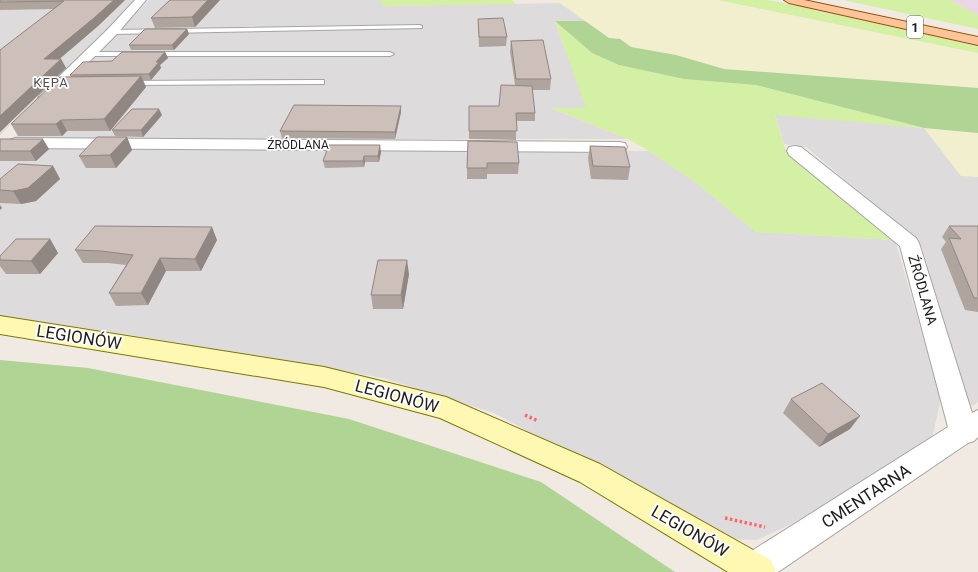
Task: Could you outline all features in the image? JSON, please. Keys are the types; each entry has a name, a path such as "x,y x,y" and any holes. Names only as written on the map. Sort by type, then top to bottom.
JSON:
{"main road":[{"name":"1","path":"789,0 978,41"},
{"name":"1","path":"823,0 978,33"}],"street":[{"path":"38,105 112,32 141,0"},
{"name":"ŹRÓDLANA","path":"5,137 620,147"},
{"name":"ŹRÓDLANA","path":"795,151 909,243 971,428"},
{"name":"LEGIONÓW","path":"0,324 324,376 446,408 590,473 756,570"},
{"name":"CMENTARNA","path":"756,570 971,428"}],"lane":[{"path":"112,32 420,26"},
{"path":"89,54 390,54"},
{"path":"123,83 321,82"},
{"path":"59,84 75,84"}],"shaded area":[{"path":"0,0 137,0 0,135"},
{"path":"149,0 381,0 383,6 560,3 585,21 555,22 587,108 553,109 628,139 13,139"},
{"path":"550,0 717,0 978,53 978,88 724,69 676,55 631,47 620,39 609,38 560,3"},
{"path":"950,0 978,0 978,15"},
{"path":"775,114 924,128 961,175 978,177 978,402 972,406 964,397 922,247 914,238 806,147 784,144"},
{"path":"924,128 978,133 978,177 961,176"},
{"path":"4,147 649,151 698,184 756,232 895,240 941,399 931,442 789,525 757,540 727,539 494,413 383,378 138,336 0,316 0,150"}],"green space":[{"path":"381,0 512,0 516,4 383,6"},
{"path":"718,0 766,0 779,2 978,46 978,53"},
{"path":"843,0 950,0 978,15 978,29"},
{"path":"555,21 592,53 619,65 684,79 756,85 924,128 775,115 785,149 895,240 756,232 698,184 649,151 628,139 551,108 586,108"},
{"path":"555,21 585,21 609,38 620,39 631,47 676,55 724,69 978,88 978,133 924,128 756,85 684,79 619,65 592,53"},
{"path":"0,360 88,368 349,419 541,482 675,572 0,572"}],"building":[{"path":"0,0 114,0 44,59 61,59 0,116 0,50 64,1 0,2"},
{"path":"170,0 208,0 192,17 151,18"},
{"path":"503,18 507,37 479,37 478,19"},
{"path":"145,29 187,29 172,45 129,45"},
{"path":"543,40 551,79 516,79 511,41"},
{"path":"122,52 165,52 156,62 159,62 149,74 70,75 83,62 112,61"},
{"path":"141,76 104,119 61,120 56,124 11,124 60,77"},
{"path":"501,85 532,86 535,113 516,113 517,131 469,131 469,106 499,106"},
{"path":"294,105 401,106 395,132 280,131"},
{"path":"132,109 159,109 141,130 112,130"},
{"path":"97,137 127,137 110,155 79,156"},
{"path":"0,139 43,139 30,151 0,151"},
{"path":"468,141 517,142 519,163 487,163 487,168 467,168"},
{"path":"329,145 380,145 378,156 364,156 363,161 323,161"},
{"path":"590,146 625,147 630,167 593,166"},
{"path":"18,164 53,166 28,188 13,191 0,190 0,179"},
{"path":"95,226 212,227 195,259 160,258 141,293 109,293 133,255 101,251 75,250"},
{"path":"949,226 978,226 978,298 974,298 949,238 961,239"},
{"path":"16,239 50,239 31,261 0,260 0,256"},
{"path":"378,260 407,260 401,295 371,295"},
{"path":"822,383 860,416 828,434 791,399"}],"district":[{"name":"KĘPA","path":"51,82"}]}
